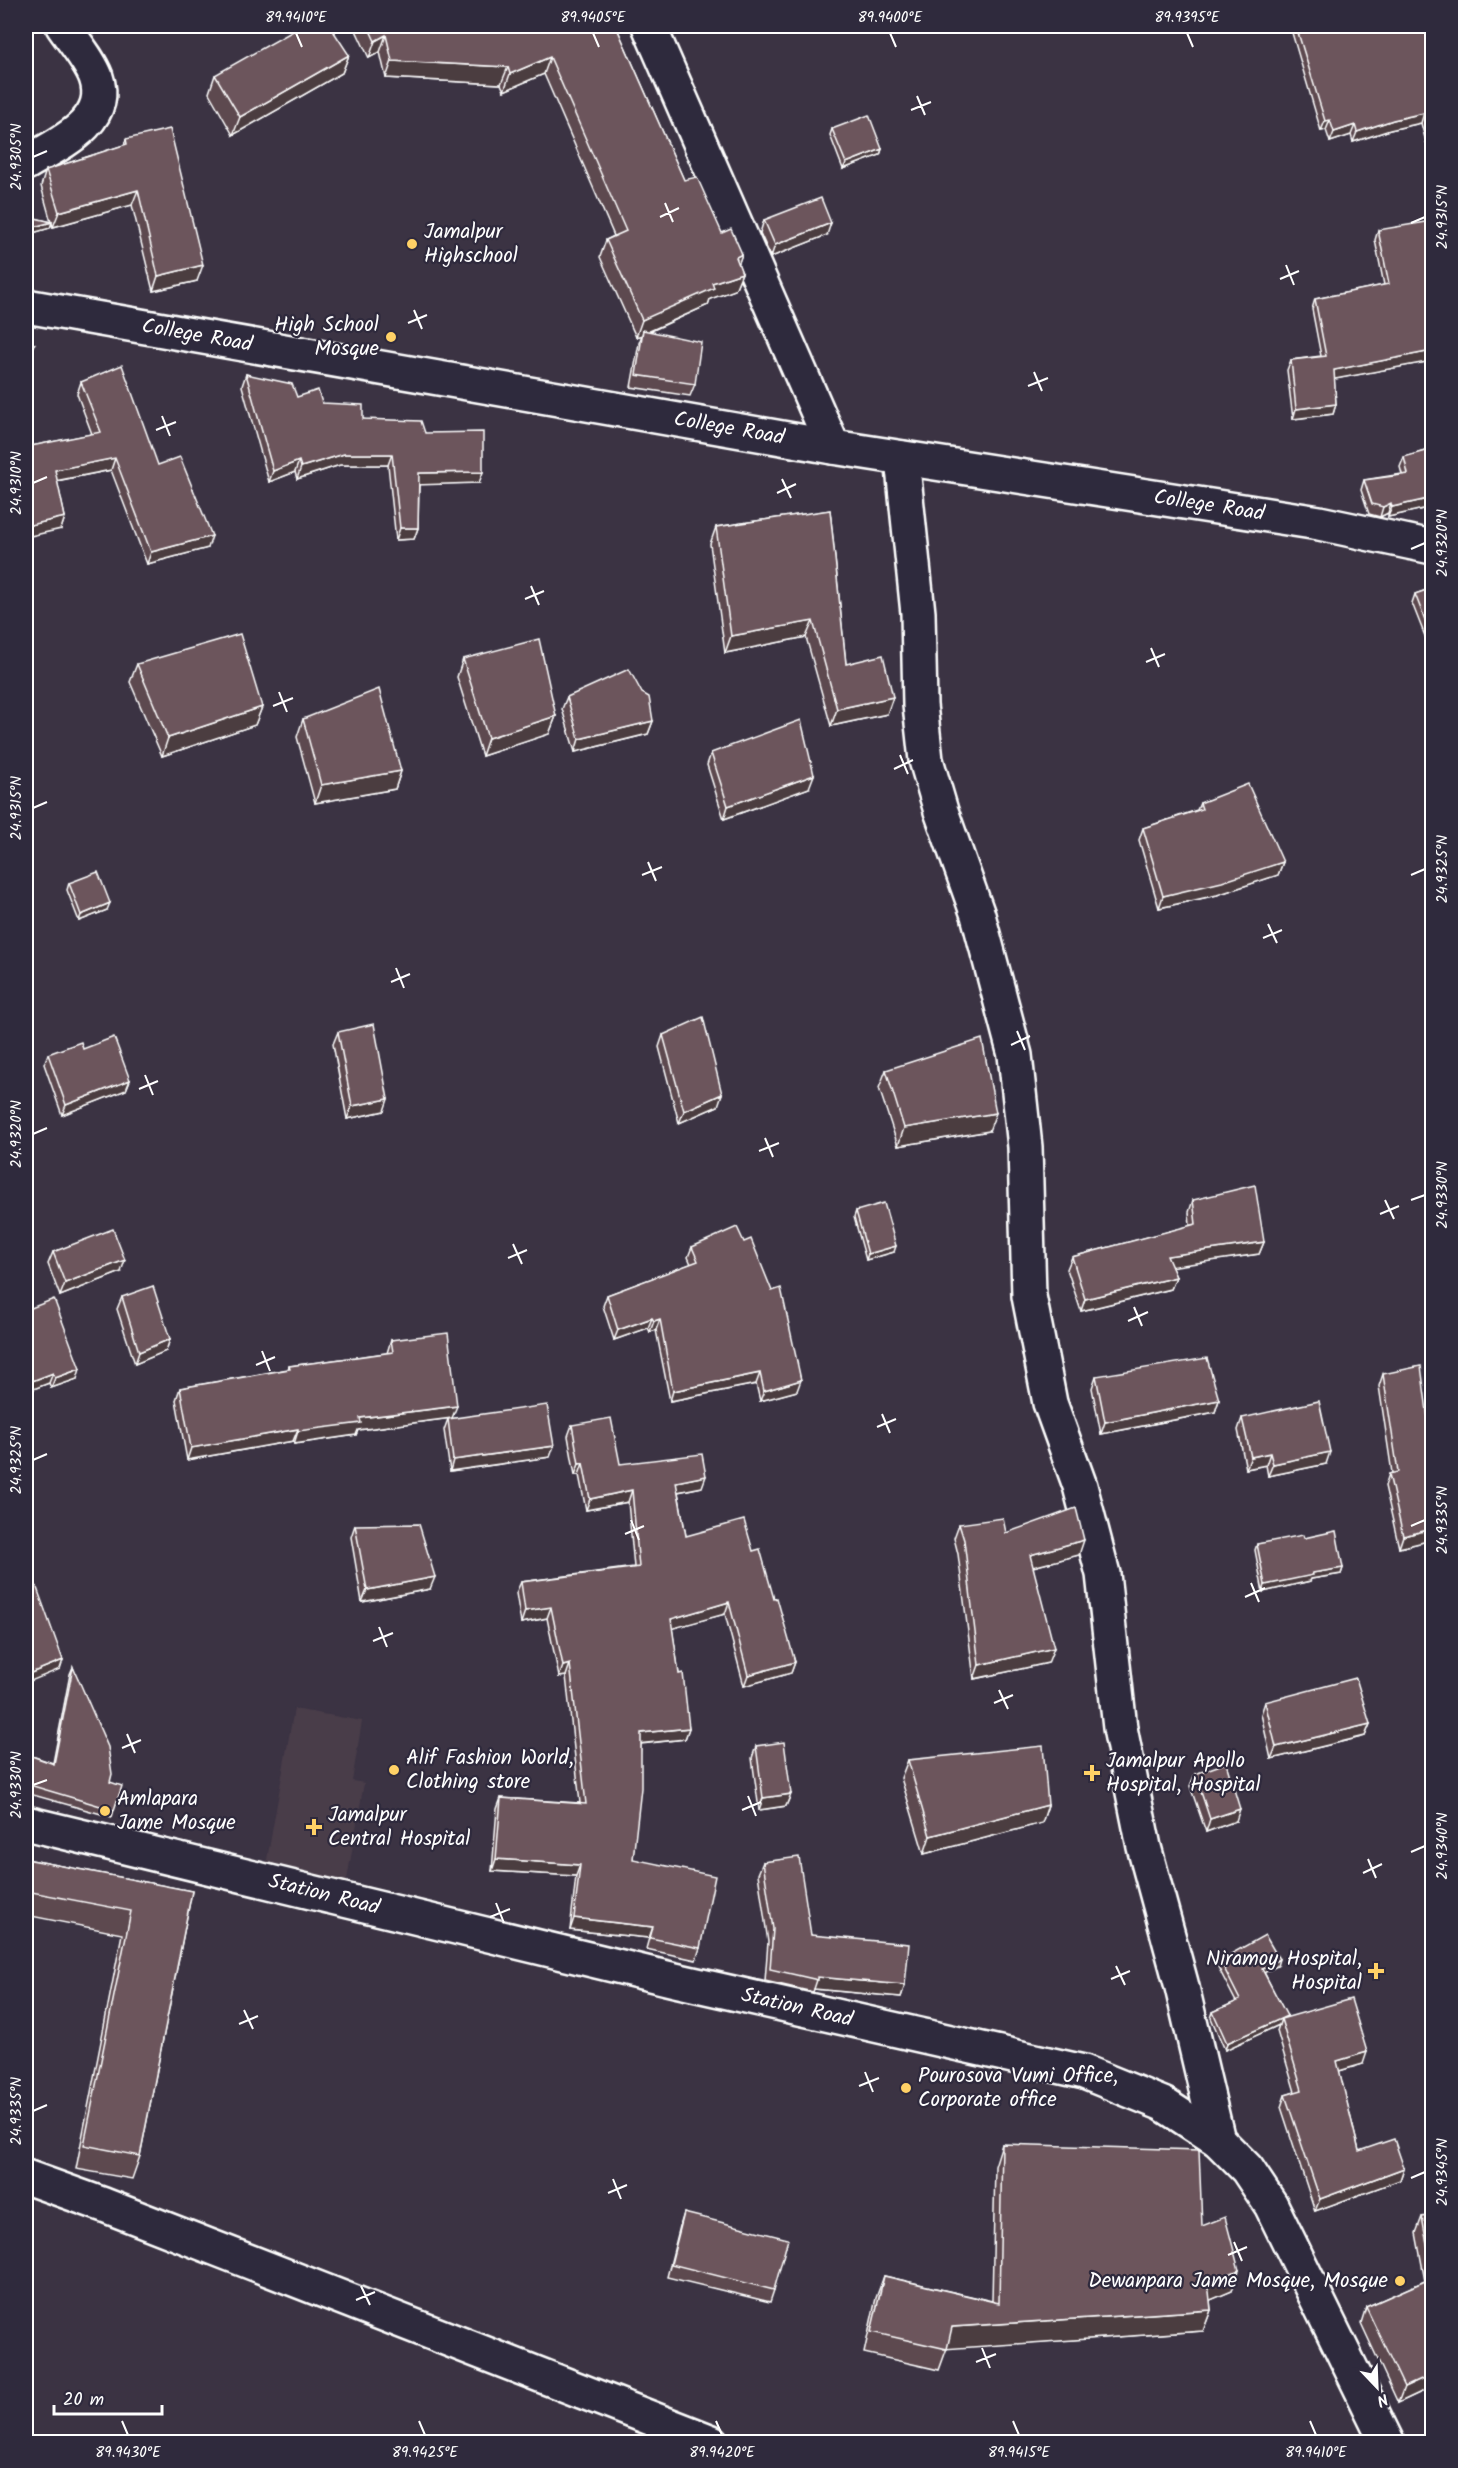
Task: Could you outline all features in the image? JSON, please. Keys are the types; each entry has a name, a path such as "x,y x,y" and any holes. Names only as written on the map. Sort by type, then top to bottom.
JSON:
{"street":[{"path":"26,163 77,132 90,120 99,100 96,78 63,26"},
{"path":"649,26 833,447"},
{"name":"College Road","path":"26,306 833,447 1319,523 1432,547"},
{"path":"902,458 918,613 920,705 926,760 978,915 1015,1055 1025,1147 1029,1296 1047,1393 1080,1486 1103,1574 1120,1728 1142,1836 1181,1983 1218,2140"},
{"name":"Station Road","path":"26,1822 675,1980 1084,2072 1163,2104 1218,2140 1247,2169 1271,2205 1387,2442"},
{"path":"26,2177 126,2213 712,2442"}],"shaded area":[{"name":"Jamalpur Central Hospital","path":"294,1709 362,1721 352,1781 364,1783 346,1885 265,1871"}],"building":[{"path":"302,26 330,26 349,55 240,117 215,75"},
{"path":"368,26 616,26 684,180 697,177 722,233 731,229 742,254 736,257 742,273 712,283 714,288 642,320 606,240 626,231 550,57 510,74 508,67 392,61 386,35 375,41"},
{"path":"1296,26 1432,26 1432,132 1430,132 1424,113 1357,132 1355,125 1334,132 1330,120 1325,121"},
{"path":"26,57 31,67 26,70"},
{"path":"869,115 882,149 846,163 832,129"},
{"path":"170,129 203,265 158,276 138,190 59,212 46,170 127,144 126,139"},
{"path":"821,198 831,223 775,245 764,220"},
{"path":"26,216 52,222 26,229"},
{"path":"1432,221 1432,351 1334,370 1336,404 1296,409 1291,360 1326,356 1315,299 1389,284 1378,230"},
{"path":"643,330 701,342 695,384 636,375"},
{"path":"122,365 158,465 180,457 212,536 151,552 115,458 55,470 65,517 26,526 26,447 101,432 81,382"},
{"path":"246,374 292,384 297,397 318,390 322,403 363,405 363,419 421,421 425,433 483,432 483,472 419,473 418,528 400,528 392,454 344,454 301,467 299,461 273,471"},
{"path":"1432,449 1432,498 1392,507 1391,503 1383,507 1372,504 1364,480 1408,474 1404,457"},
{"path":"830,510 846,664 883,655 893,697 837,709 813,621 731,636 716,527"},
{"path":"1432,588 1432,638 1415,594"},
{"path":"240,634 262,707 168,738 137,664"},
{"path":"539,639 556,716 488,738 463,659"},
{"path":"629,669 642,693 649,697 653,721 579,739 567,697"},
{"path":"379,689 401,771 321,785 303,719"},
{"path":"801,720 814,775 728,806 711,753"},
{"path":"1248,784 1283,862 1222,882 1163,896 1143,828 1202,809 1200,803"},
{"path":"98,872 110,903 81,915 69,883"},
{"path":"703,1017 722,1094 684,1111 663,1035"},
{"path":"374,1024 388,1099 352,1106 338,1032"},
{"path":"114,1037 130,1080 66,1105 48,1054 81,1042 83,1049"},
{"path":"982,1039 996,1113 904,1128 886,1070"},
{"path":"1255,1185 1264,1242 1167,1256 1176,1277 1085,1299 1072,1257 1196,1224 1193,1200"},
{"path":"884,1203 896,1246 868,1254 856,1211"},
{"path":"737,1227 744,1242 751,1239 772,1291 781,1288 801,1380 764,1391 760,1373 673,1391 660,1319 654,1321 652,1318 618,1330 607,1295 698,1261 692,1247"},
{"path":"113,1229 125,1260 65,1283 53,1252"},
{"path":"153,1286 170,1339 139,1352 122,1297"},
{"path":"54,1299 80,1369 55,1378 53,1373 27,1383 26,1310"},
{"path":"448,1333 457,1406 360,1418 361,1423 298,1431 298,1429 191,1448 180,1388 290,1369 289,1366 393,1352 391,1340"},
{"path":"1207,1358 1219,1400 1105,1422 1096,1376"},
{"path":"1421,1366 1432,1449 1432,1529 1403,1536 1389,1474 1398,1472 1383,1374"},
{"path":"1319,1401 1330,1452 1273,1464 1270,1453 1251,1457 1242,1418"},
{"path":"547,1405 554,1446 453,1460 448,1419"},
{"path":"611,1418 620,1464 702,1454 706,1476 676,1482 686,1536 744,1520 753,1551 760,1549 795,1662 748,1675 729,1602 671,1619 679,1674 683,1673 689,1728 641,1733 641,1788 633,1859 715,1876 700,1948 650,1938 653,1927 574,1918 580,1865 496,1859 501,1798 586,1804 570,1664 563,1666 551,1607 525,1611 521,1582 639,1567 632,1490 590,1499 583,1463 579,1464 572,1425"},
{"path":"1076,1508 1084,1540 1030,1555 1054,1648 979,1665 964,1540 959,1524 1003,1518 1006,1533"},
{"path":"419,1524 435,1577 367,1590 355,1525"},
{"path":"1336,1531 1343,1568 1265,1585 1257,1544"},
{"path":"26,1562 63,1660 26,1675"},
{"path":"73,1667 108,1747 112,1774 110,1782 122,1786 114,1810 26,1784 26,1754 54,1764"},
{"path":"1356,1678 1370,1724 1276,1747 1265,1702"},
{"path":"784,1742 791,1794 763,1798 756,1746"},
{"path":"1043,1746 1048,1805 930,1836 908,1760"},
{"path":"1226,1763 1240,1809 1210,1819 1195,1774"},
{"path":"799,1857 811,1935 909,1944 905,1985 818,1977 818,1980 770,1969 773,1929 763,1862"},
{"path":"26,1859 192,1891 140,2156 84,2145 131,1911 26,1891"},
{"path":"1265,1935 1279,1959 1262,1969 1287,2016 1227,2043 1213,2012 1240,2000 1220,1960"},
{"path":"1351,1999 1367,2052 1337,2061 1359,2151 1394,2139 1404,2168 1320,2199 1285,2095 1302,2090 1281,2019"},
{"path":"1002,2144 1199,2150 1202,2226 1225,2217 1239,2270 1208,2282 1211,2310 952,2327 947,2349 871,2332 884,2276 999,2303"},
{"path":"684,2213 788,2239 774,2290 671,2264"},
{"path":"1432,2215 1432,2272 1422,2217"},
{"path":"1432,2278 1432,2374 1404,2387 1366,2307"}],"place":[{"name":"Jamalpur Highschool","path":"412,244"},
{"name":"High School Mosque","path":"391,337"},
{"name":"Alif Fashion World, Clothing store","path":"394,1770"},
{"name":"Jamalpur Apollo Hospital, Hospital","path":"1092,1773"},
{"name":"Amlapara Jame Mosque","path":"105,1811"},
{"name":"Jamalpur Central Hospital","path":"314,1827"},
{"name":"Niramoy Hospital, Hospital","path":"1376,1971"},
{"name":"Pourosova Vumi Office, Corporate office","path":"906,2088"},
{"name":"Dewanpara Jame Mosque, Mosque","path":"1400,2281"}]}
